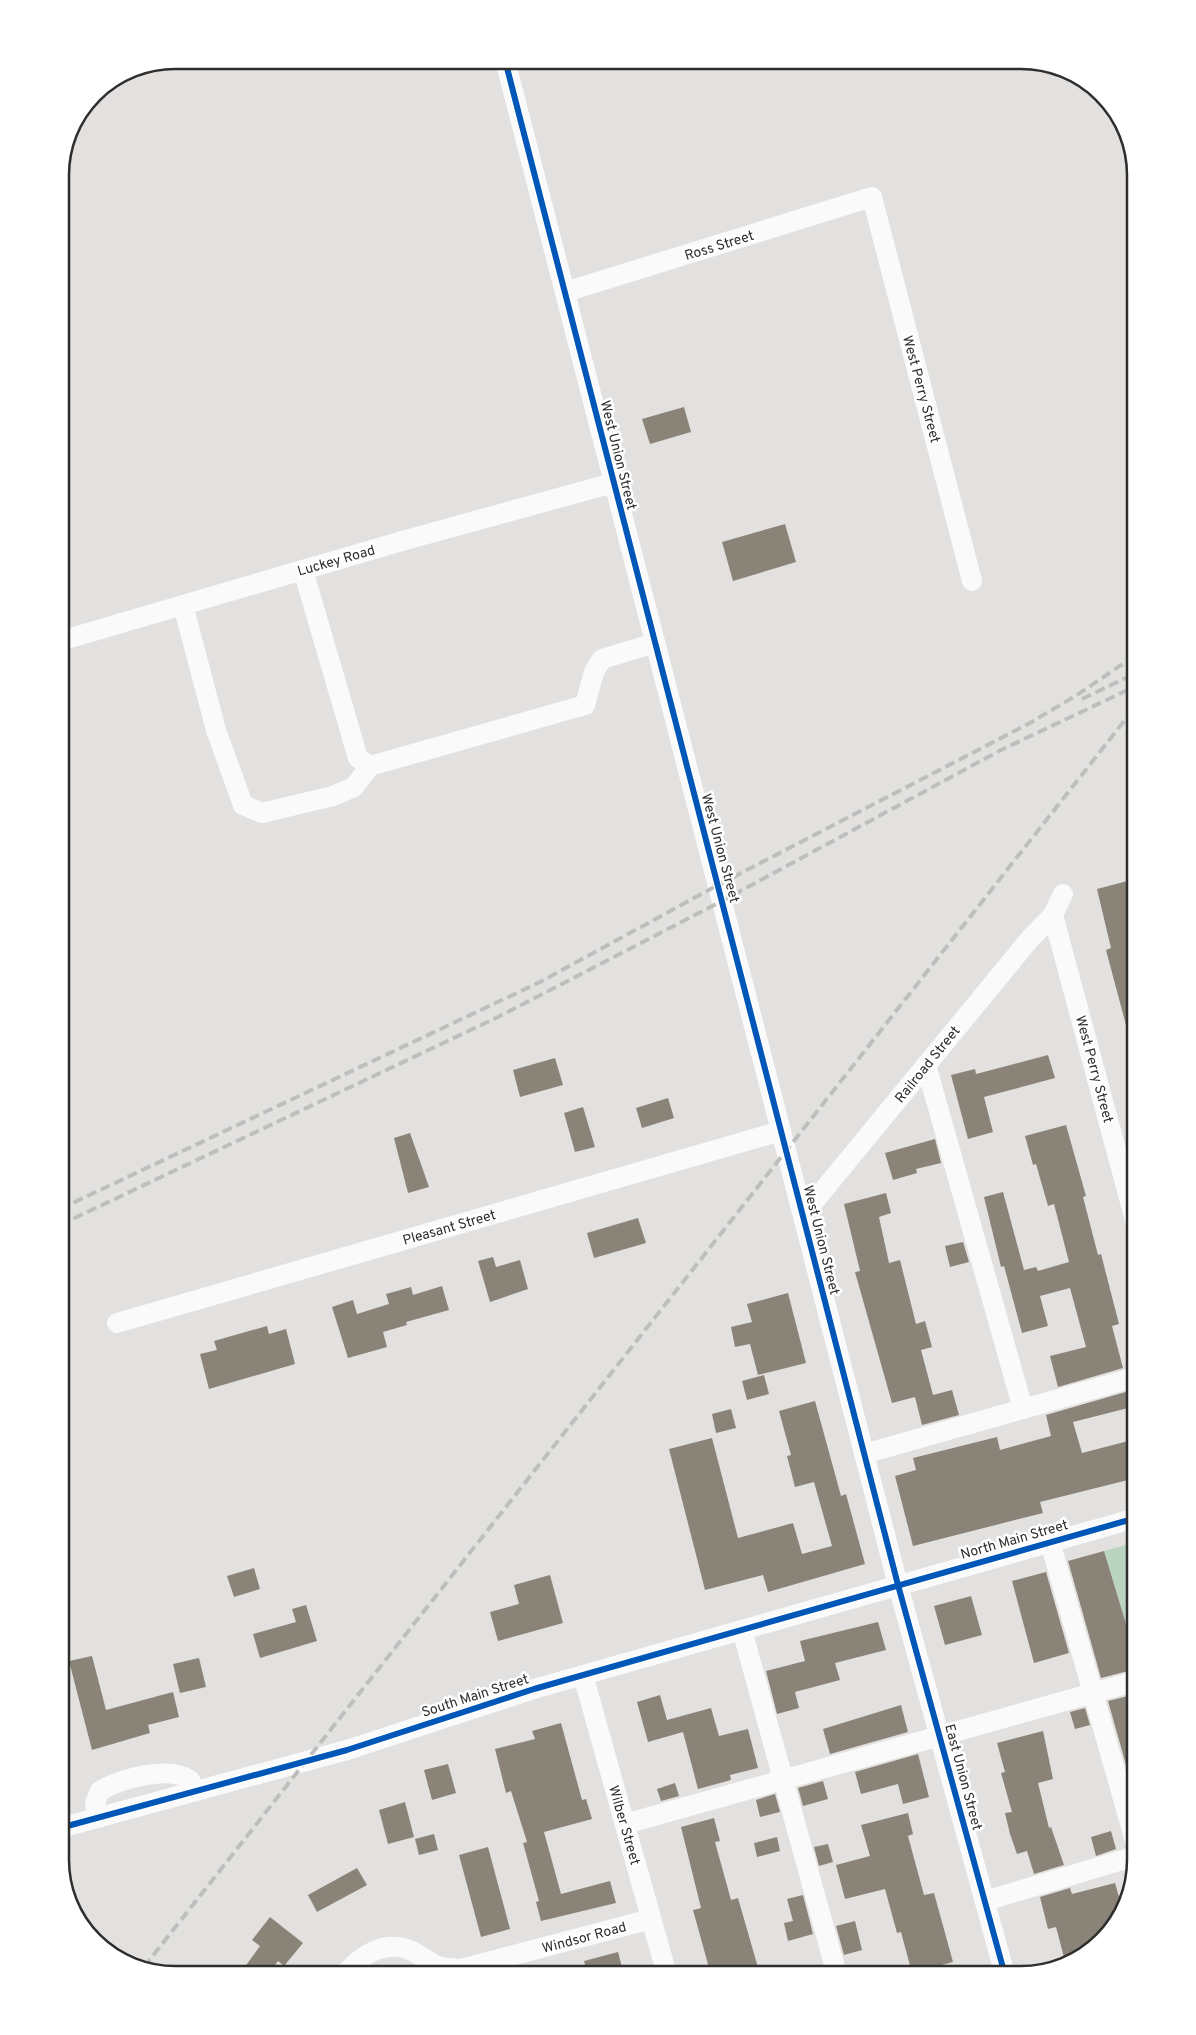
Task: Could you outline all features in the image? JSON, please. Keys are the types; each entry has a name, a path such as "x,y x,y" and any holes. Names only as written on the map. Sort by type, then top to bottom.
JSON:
{"street":[{"name":"West Union Street","path":"507,69 898,1585"},
{"name":"Ross Street","path":"565,292 872,197"},
{"name":"West Perry Street","path":"872,197 972,581"},
{"name":"Luckey Road","path":"69,638 303,570 614,483"},
{"path":"303,570 358,758 370,766"},
{"path":"183,605 216,730 243,805 262,813 333,796 354,787 370,766 584,705 594,672 602,659 655,643"},
{"name":"Railroad Street","path":"803,1215 1028,940 1053,914 1063,894"},
{"name":"West Perry Street","path":"1053,914 1127,1190"},
{"path":"926,1065 1023,1409"},
{"name":"Pleasant Street","path":"117,1323 781,1131"},
{"path":"864,1454 1127,1380"},
{"name":"North Main Street","path":"898,1585 1127,1521"},
{"path":"1050,1542 1127,1812"},
{"name":"South Main Street","path":"69,1826 347,1750 583,1675 898,1585"},
{"name":"East Union Street","path":"898,1585 941,1736 1003,1966"},
{"path":"742,1630 835,1966"},
{"name":"Wilber Street","path":"583,1675 664,1966"},
{"path":"625,1824 1127,1684"},
{"path":"98,1818 95,1803 100,1791 126,1780 177,1774 190,1780 194,1792"},
{"path":"985,1901 1127,1859"},
{"name":"Windsor Road","path":"472,1966 651,1919"},
{"name":"Windsor Road","path":"353,1966 365,1954 382,1948 398,1947 429,1966"}],"green space":[{"path":"1127,1545 1127,1628 1104,1551"}],"building":[{"path":"684,407 691,432 650,444 642,419"},
{"path":"785,524 796,562 733,581 722,542"},
{"path":"1127,881 1127,1029 1106,950 1111,948 1097,889"},
{"path":"1048,1055 1055,1078 984,1097 993,1132 968,1139 951,1075 975,1069 976,1074"},
{"path":"555,1058 563,1085 520,1097 513,1070"},
{"path":"668,1098 674,1118 642,1128 636,1108"},
{"path":"583,1107 595,1147 575,1152 564,1113"},
{"path":"1066,1125 1086,1196 1083,1197 1098,1255 1101,1254 1119,1324 1112,1326 1123,1368 1058,1387 1050,1356 1086,1347 1070,1288 1040,1296 1048,1326 1022,1333 1004,1266 1001,1267 984,1197 1003,1192 1024,1270 1036,1267 1038,1271 1069,1262 1054,1204 1048,1206 1036,1164 1033,1165 1025,1136"},
{"path":"410,1133 429,1187 408,1193 394,1138"},
{"path":"935,1139 941,1163 916,1169 917,1173 893,1180 885,1153"},
{"path":"886,1193 891,1213 879,1217 889,1263 900,1260 916,1324 925,1321 932,1347 921,1350 933,1395 952,1390 959,1415 922,1425 915,1397 892,1403 855,1272 860,1271 844,1204"},
{"path":"638,1218 646,1243 594,1258 587,1233"},
{"path":"963,1242 969,1262 950,1267 945,1246"},
{"path":"493,1257 496,1267 520,1260 528,1289 490,1302 478,1261"},
{"path":"442,1286 449,1310 406,1322 407,1325 383,1332 387,1347 348,1358 332,1307 353,1300 357,1314 389,1304 386,1294 411,1287 413,1295"},
{"path":"788,1293 806,1363 758,1375 750,1344 735,1347 731,1327 752,1322 747,1304"},
{"path":"267,1326 269,1334 286,1329 295,1364 209,1389 200,1354 217,1350 214,1341"},
{"path":"764,1375 769,1394 747,1400 742,1381"},
{"path":"1127,1392 1127,1408 1073,1422 1082,1453 1127,1441 1127,1480 1040,1502 1043,1513 913,1546 895,1476 916,1470 913,1458 997,1437 1000,1450 1051,1436 1046,1415"},
{"path":"815,1401 841,1496 846,1494 865,1564 768,1592 763,1575 705,1590 669,1449 712,1438 738,1538 793,1523 802,1554 832,1546 814,1482 795,1487 787,1456 791,1455 779,1411"},
{"path":"731,1409 736,1428 716,1433 712,1414"},
{"path":"1104,1551 1127,1627 1127,1671 1101,1678 1068,1561"},
{"path":"254,1568 260,1589 234,1597 227,1576"},
{"path":"1046,1572 1069,1653 1034,1663 1012,1581"},
{"path":"550,1575 563,1623 498,1641 490,1612 519,1604 514,1585"},
{"path":"971,1596 982,1635 945,1645 934,1606"},
{"path":"306,1605 317,1641 260,1658 253,1634 296,1622 292,1609"},
{"path":"878,1622 886,1650 835,1663 840,1680 795,1692 799,1708 777,1714 766,1671 805,1661 800,1641"},
{"path":"92,1656 106,1710 173,1692 179,1717 148,1725 150,1733 92,1750 69,1661"},
{"path":"199,1658 206,1687 180,1693 173,1664"},
{"path":"660,1695 667,1720 711,1708 719,1736 748,1729 758,1768 730,1775 731,1780 698,1789 683,1732 648,1742 637,1702"},
{"path":"1127,1696 1127,1768 1108,1701"},
{"path":"901,1705 908,1732 830,1754 823,1729"},
{"path":"1085,1708 1090,1725 1075,1729 1070,1712"},
{"path":"561,1723 582,1800 586,1799 592,1819 544,1832 561,1894 610,1881 616,1903 541,1921 536,1902 539,1901 523,1843 527,1842 511,1791 506,1793 495,1749 535,1739 532,1731"},
{"path":"1043,1731 1053,1779 1038,1783 1049,1828 1051,1827 1064,1865 1034,1874 1027,1851 1017,1854 1010,1834 1005,1813 1012,1812 1001,1773 1005,1772 997,1743"},
{"path":"918,1754 929,1797 903,1804 898,1784 861,1794 855,1772"},
{"path":"448,1764 456,1793 432,1800 424,1770"},
{"path":"823,1781 828,1799 803,1806 798,1788"},
{"path":"675,1783 679,1796 661,1801 657,1789"},
{"path":"775,1794 780,1812 760,1817 756,1800"},
{"path":"405,1802 414,1837 388,1844 379,1810"},
{"path":"908,1813 913,1834 908,1836 924,1895 934,1893 953,1962 938,1966 910,1966 901,1932 897,1933 885,1889 845,1899 836,1865 870,1856 861,1825"},
{"path":"714,1818 720,1841 715,1842 731,1900 738,1898 758,1966 709,1966 693,1910 701,1908 681,1827"},
{"path":"1111,1831 1116,1849 1096,1856 1091,1837"},
{"path":"434,1834 438,1850 419,1855 415,1839"},
{"path":"777,1837 780,1851 757,1857 754,1843"},
{"path":"828,1844 833,1862 819,1866 814,1847"},
{"path":"488,1847 510,1929 481,1937 459,1855"},
{"path":"357,1868 367,1885 317,1912 308,1895"},
{"path":"1115,1883 1120,1899 1101,1930 1091,1940 1064,1957 1056,1927 1048,1929 1040,1897 1070,1888 1072,1894"},
{"path":"803,1895 813,1934 788,1941 784,1923 793,1921 787,1899"},
{"path":"270,1917 303,1943 284,1966 278,1961 274,1966 246,1966 260,1946 252,1940"},
{"path":"855,1921 862,1950 844,1955 836,1926"},
{"path":"618,1952 622,1966 585,1966 584,1961"}],"railway":[{"path":"69,1205 540,982 718,885 1028,724 1077,695 1127,661"},
{"path":"1082,699 1127,677"},
{"path":"69,1221 498,1017 722,901 1001,750 1127,690"},
{"path":"148,1963 1127,717"}],"cycle path":[{"path":"507,69 898,1585 1003,1966"},
{"path":"69,1826 347,1750 534,1689 1127,1521"}]}
